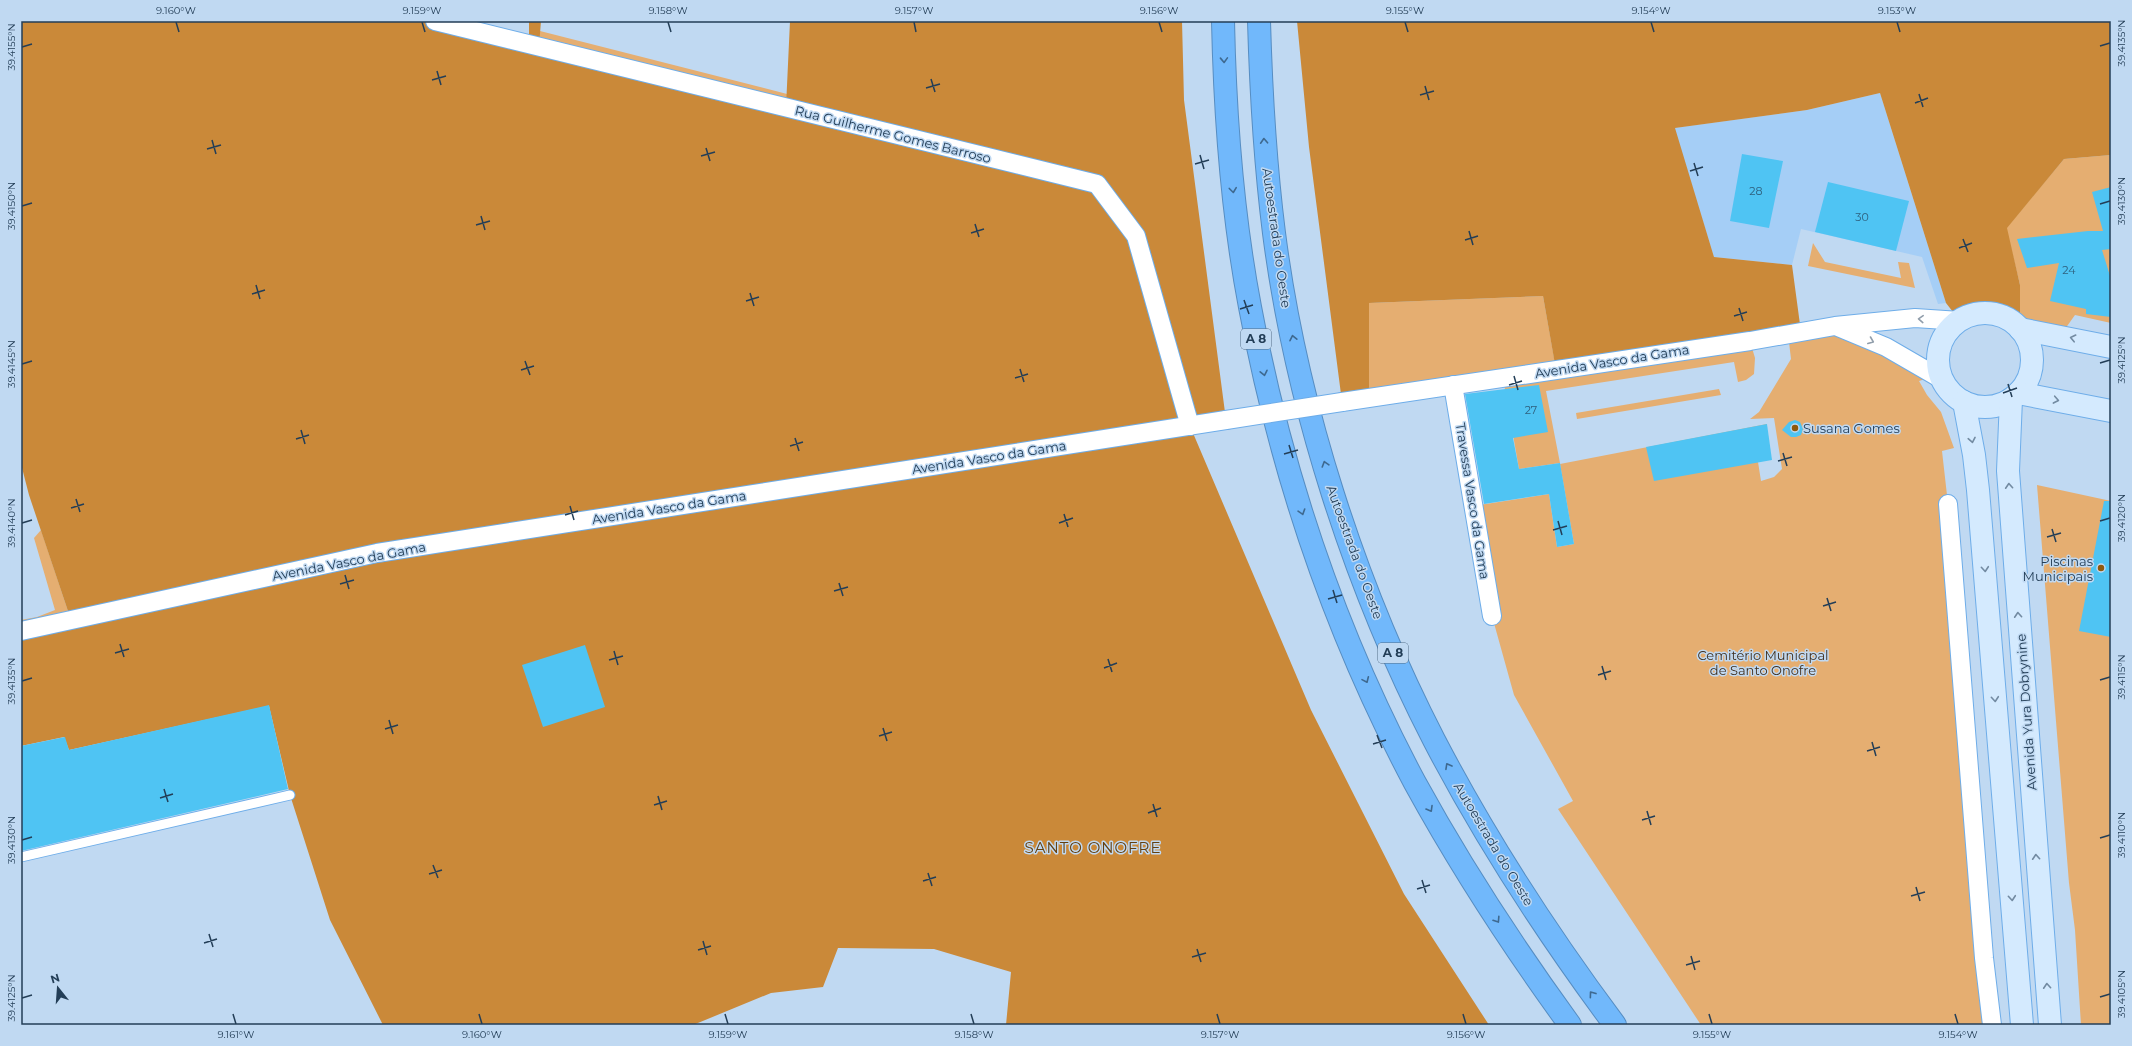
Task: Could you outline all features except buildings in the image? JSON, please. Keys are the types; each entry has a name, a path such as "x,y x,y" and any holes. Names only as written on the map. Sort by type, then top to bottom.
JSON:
{"highway":[{"name":"A 8","path":"1222,21 1229,152 1249,305 1279,435 1321,570 1350,644 1380,712 1415,782 1498,922 1570,1025"},
{"name":"Autoestrada do Oeste","path":"1259,21 1265,158 1277,252 1300,374 1342,521 1367,590 1400,669 1434,740 1509,871 1552,937 1616,1025"}],"main road":[{"path":"1991,314 2012,321 2020,329 2028,341 2032,354 2031,368 2027,382 2014,396 2000,405 1988,407 1976,406 1964,402 1952,393 1943,380 1938,361 1942,341 1950,330 1960,321 1969,316 1991,314"},
{"path":"2020,329 2111,347"},
{"path":"2014,396 2111,411"},
{"name":"Avenida Yura Dobrynine","path":"2014,396 2008,471 2050,1025"},
{"path":"1964,402 1974,455 1978,490 2022,1025"}],"street":[{"name":"Rua Guilherme Gomes Barroso","path":"434,21 1097,184 1136,236 1190,426"},
{"name":"Avenida Vasco da Gama","path":"21,631 377,553 1835,326 1915,318 1960,321"},
{"path":"1835,326 1886,347 1943,380"},
{"name":"Travessa Vasco da Gama","path":"1454,385 1492,616"},
{"path":"1948,504 1984,958 1992,1025"}],"lane":[{"path":"21,857 290,795"}],"shaded area":[{"path":"21,21 435,21 529,44 529,21 541,21 539,46 786,107 790,21 1182,21 1184,100 1226,420 1190,426 1311,710 1404,894 1489,1025 1006,1025 1011,972 934,949 838,948 823,987 771,993 693,1025 383,1025 330,920 290,795 269,706 69,750 64,737 21,746 21,631 71,620 29,495 21,464"},
{"path":"1297,21 2111,21 2111,155 2064,159 2007,228 2020,285 2020,329 2006,319 1984,314 1976,315 1960,321 1946,303 1880,93 1807,110 1675,128 1714,257 1792,265 1801,332 1556,370 1543,296 1369,303 1369,398 1342,402 1309,147"},
{"path":"1880,93 1946,303 1938,304 1922,257 1801,229 1792,265 1714,257 1674,128 1807,110"}],"green space":[{"path":"540,31 791,95 791,109 534,45"},
{"path":"2111,155 2111,323 2075,315 2060,336 2020,329 2020,285 2006,228 2064,159"},
{"path":"1813,243 1825,262 1901,278 1898,262 1909,263 1915,288 1808,266"},
{"path":"1543,296 1556,369 1750,341 1755,358 1754,374 1746,380 1738,382 1734,362 1546,391 1560,463 1519,469 1503,378 1369,398 1369,303"},
{"name":"Cemitério Municipal de Santo Onofre","path":"1835,326 1934,376 1919,381 1927,395 1941,412 1954,448 1942,451 1948,504 1992,1025 1701,1025 1558,809 1573,801 1514,695 1492,616 1473,506 1549,494 1557,547 1574,544 1560,464 1767,424 1758,462 1761,481 1774,477 1782,469 1774,418 1750,419 1759,412 1791,359 1788,334"},
{"path":"1719,389 1721,395 1577,419 1576,413"},
{"path":"2037,485 2111,501 2111,1025 2081,1025 2075,930 2069,883"},
{"path":"41,530 71,620 21,631 21,620 37,617 55,610 34,538"}],"place":[{"name":"Susana Gomes","path":"1795,428"},
{"name":"Piscinas Municipais","path":"2101,568"}],"district":[{"name":"SANTO ONOFRE","path":"1093,848"}]}
